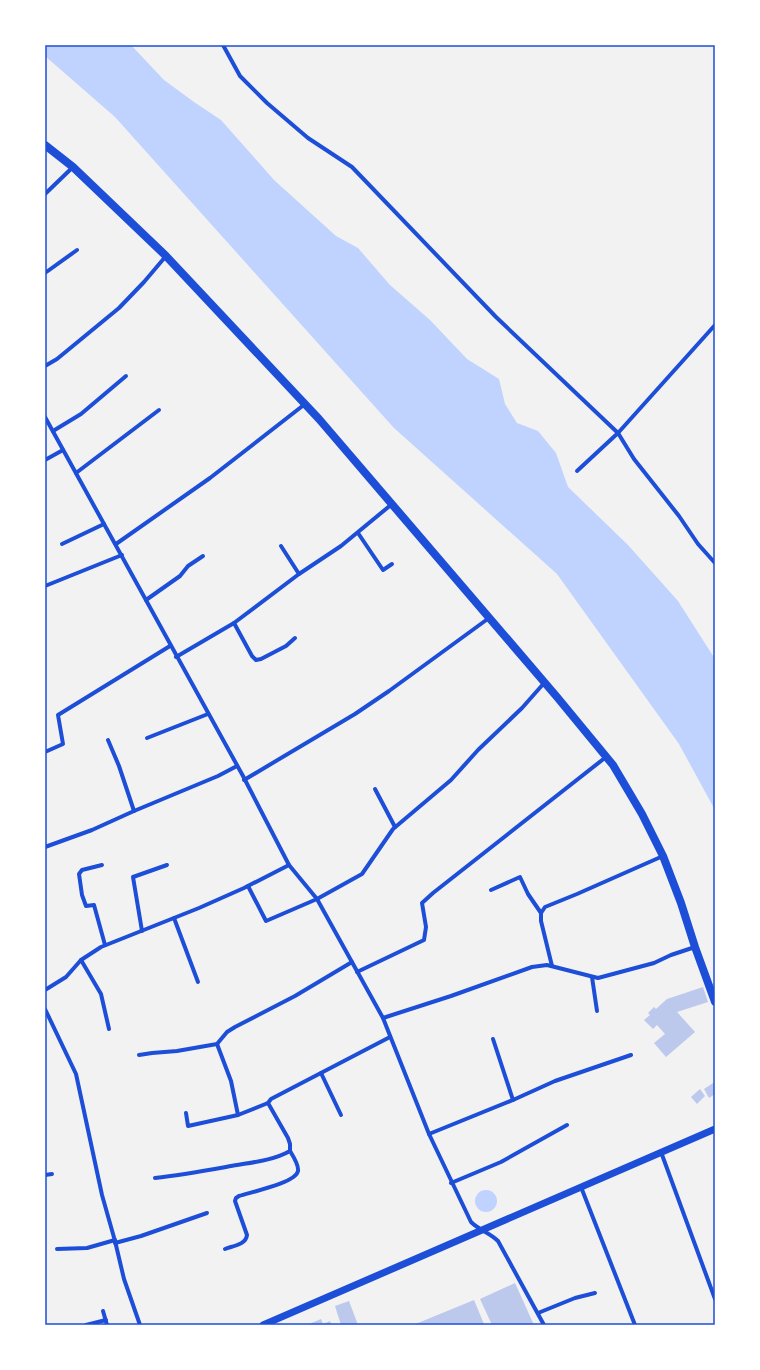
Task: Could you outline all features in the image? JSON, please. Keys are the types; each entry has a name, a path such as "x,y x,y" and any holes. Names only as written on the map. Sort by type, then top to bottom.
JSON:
{"main road":[{"path":"45,145 73,167 166,256 305,404 545,682 606,757 642,814 663,856 715,1002"}],"street":[{"path":"223,45 240,76 267,103 308,138 352,167 496,317 618,433 634,459 679,516 698,544 715,563"},
{"path":"45,194 73,167"},
{"path":"45,273 77,250"},
{"path":"45,366 57,359 119,308 166,256"},
{"path":"577,471 618,433 715,325"},
{"path":"53,431 81,414 126,376"},
{"path":"116,544 210,478 305,404"},
{"path":"76,473 159,410"},
{"path":"45,417 237,766 289,865 317,899 383,1018 429,1134 451,1183 471,1222 498,1240 544,1325"},
{"path":"45,460 63,450"},
{"path":"176,657 234,623 299,574 341,546 392,504"},
{"path":"62,544 104,524"},
{"path":"358,533 384,570 392,564"},
{"path":"281,546 299,574"},
{"path":"45,586 122,555"},
{"path":"146,600 180,576 188,566 203,556"},
{"path":"244,780 354,714 490,618"},
{"path":"234,623 252,656 256,660 261,660 286,646 295,638"},
{"path":"45,752 63,744 58,715 170,646"},
{"path":"248,886 266,921 317,899 362,874 395,827 451,780 478,750 522,708 545,682"},
{"path":"147,738 208,714"},
{"path":"108,740 120,766 134,811"},
{"path":"357,972 424,940 426,927 422,903 606,757"},
{"path":"45,847 92,830 218,776 237,766"},
{"path":"375,790 395,827"},
{"path":"552,966 541,921 541,913 545,907 663,856"},
{"path":"102,865 82,870 79,874 82,895 86,906 94,905 105,945"},
{"path":"142,931 133,877 167,865"},
{"path":"45,990 66,976 81,960 105,945 199,908 248,886 289,865"},
{"path":"491,890 520,877 528,894 541,913"},
{"path":"174,918 198,982"},
{"path":"383,1018 451,996 532,967 547,965 598,978 654,963 670,955 695,947"},
{"path":"81,960 101,994 109,1029"},
{"path":"139,1055 178,1051 217,1044 227,1032 235,1027 295,996 352,962"},
{"path":"592,977 597,1011"},
{"path":"45,1009 76,1074 96,1171 124,1279 140,1325"},
{"path":"186,1112 188,1126 238,1115 268,1103 271,1099 390,1037"},
{"path":"494,1039 513,1100"},
{"path":"217,1044 231,1082 238,1115"},
{"path":"429,1134 513,1100 555,1081 631,1054"},
{"path":"321,1073 341,1115"},
{"path":"225,1249 244,1242 247,1239 247,1235 235,1201 236,1198 284,1182 296,1176 298,1170 290,1151 288,1138 268,1103"},
{"path":"451,1183 501,1162 567,1125"},
{"path":"264,1325 715,1129"},
{"path":"155,1178 186,1175 255,1162 290,1151"},
{"path":"661,1152 715,1299"},
{"path":"45,1176 52,1174"},
{"path":"581,1187 635,1325"},
{"path":"57,1249 87,1248 141,1236 207,1213"},
{"path":"538,1313 575,1298 595,1293"},
{"path":"103,1311 107,1325"},
{"path":"86,1325 106,1320"}],"water":[{"path":"45,45 131,45 164,80 221,120 274,180 336,236 358,248 390,285 430,320 467,359 499,379 505,404 517,423 538,431 556,453 568,487 628,545 678,601 715,659 715,810 679,744 557,574 394,428 115,117 45,56"},
{"path":"482,1190 490,1190 497,1197 497,1205 490,1212 482,1212 475,1205 475,1197"}],"building":[{"path":"703,987 708,1002 677,1012 695,1032 666,1057 654,1043 665,1034 657,1025 653,1029 644,1020 650,1015 648,1013 654,1007 656,1009 667,999"},
{"path":"713,1083 715,1085 715,1094 709,1098 704,1089"},
{"path":"700,1089 705,1096 697,1104 691,1097"},
{"path":"515,1283 534,1325 492,1325 480,1299"},
{"path":"474,1300 484,1324 413,1325"},
{"path":"349,1301 358,1325 341,1325 335,1306"},
{"path":"321,1319 323,1324 330,1321 332,1325 307,1325"}]}
